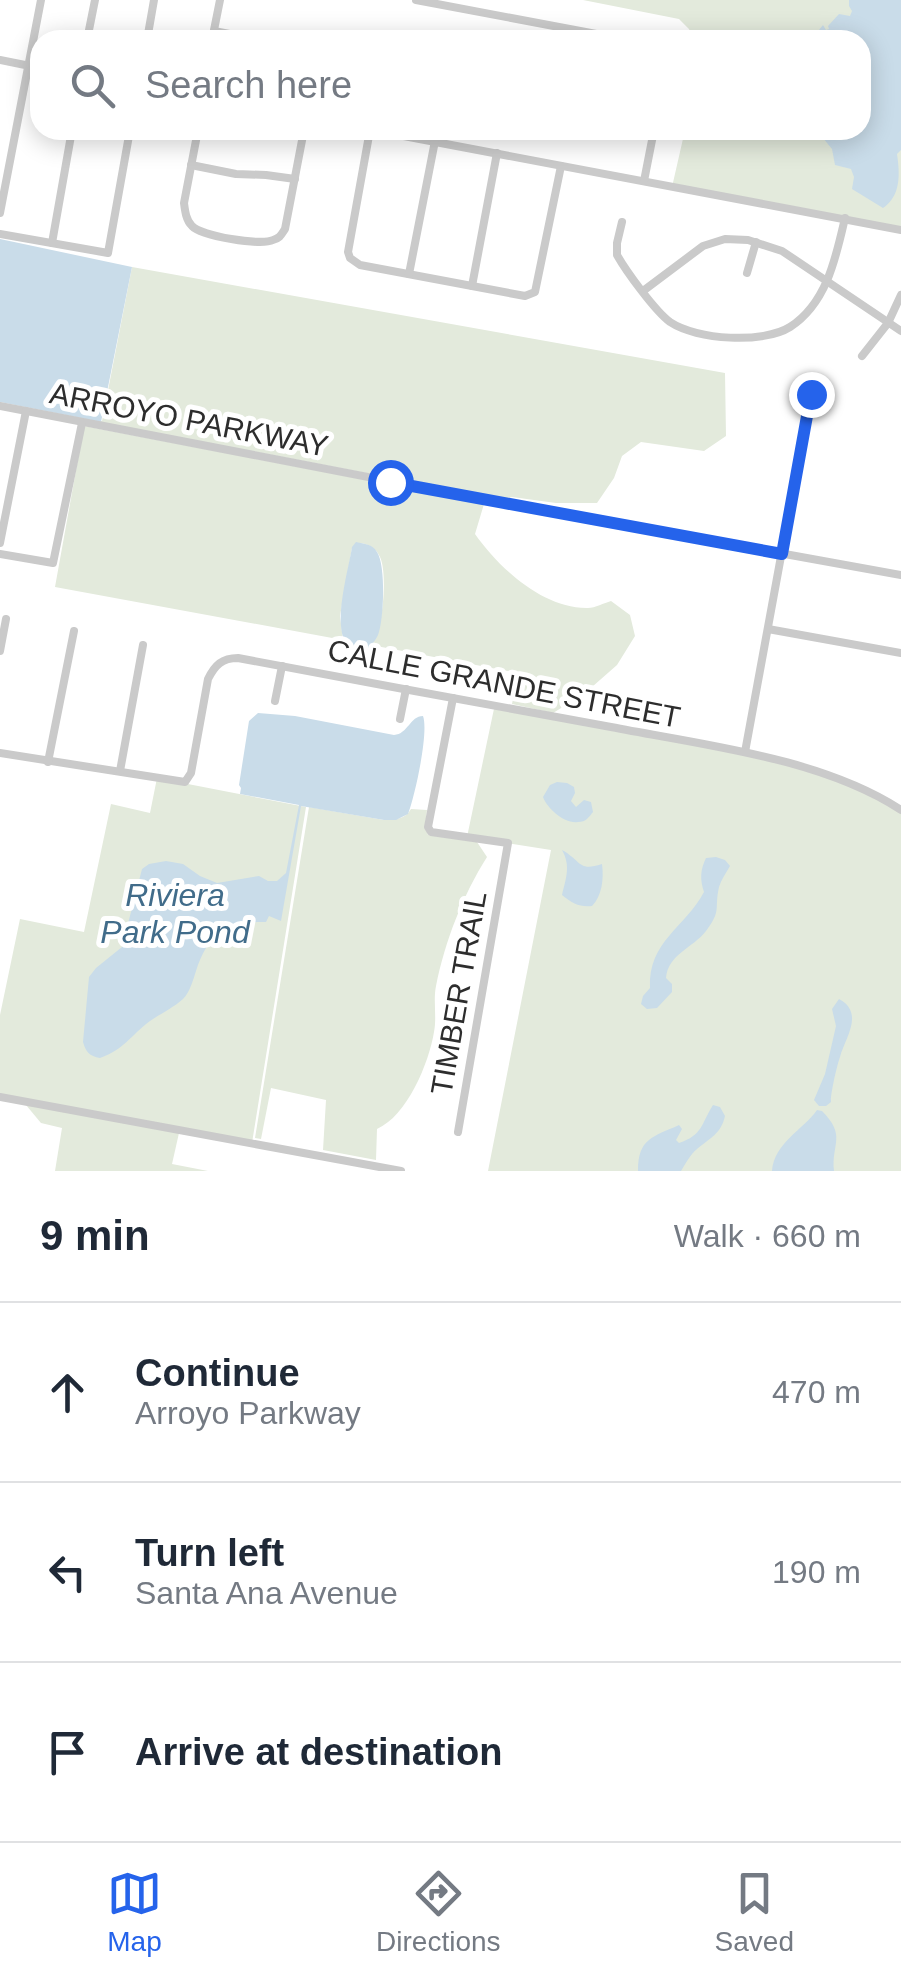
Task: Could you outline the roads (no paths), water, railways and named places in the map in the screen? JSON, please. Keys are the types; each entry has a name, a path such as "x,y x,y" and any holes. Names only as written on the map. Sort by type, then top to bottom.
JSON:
{"street":[{"path":"35,30 41,0"},
{"path":"89,30 95,0"},
{"path":"149,30 154,0"},
{"path":"214,30 220,0"},
{"path":"416,0 575,30"},
{"path":"0,214 30,56"},
{"path":"0,60 28,66"},
{"path":"52,244 70,140"},
{"path":"0,234 108,253 128,140"},
{"path":"196,140 184,203 190,224 202,232 261,243 274,240 285,229 302,140"},
{"path":"369,140 350,258 360,265 525,296 535,292 538,284 560,166"},
{"path":"424,140 901,230"},
{"path":"644,182 652,140"},
{"path":"410,274 434,142"},
{"path":"472,286 497,154"},
{"path":"191,165 295,180"},
{"path":"622,222 617,255 668,320 684,329 758,339 791,326 812,304 834,266 845,218"},
{"path":"643,291 704,246 725,239 756,242 782,251 901,331"},
{"path":"747,273 756,242"},
{"path":"862,356 888,323 901,295"},
{"path":"745,752 811,394"},
{"name":"ARROYO PARKWAY","path":"0,406 901,574"},
{"path":"0,543 26,411"},
{"path":"0,554 53,563 82,423"},
{"path":"0,651 6,619"},
{"path":"768,629 901,653"},
{"path":"48,762 74,631"},
{"path":"0,753 120,770 144,645"},
{"name":"CALLE GRANDE STREET","path":"120,770 180,782 189,778 208,679 212,670 228,658 238,658 745,752 861,788 901,810"},
{"path":"275,701 282,666"},
{"path":"400,719 406,689"},
{"name":"TIMBER TRAIL","path":"452,698 428,821 431,832 508,844 458,1132"},
{"path":"0,1096 402,1171"}],"water":[{"path":"849,0 901,0 899,177 893,197 883,208 852,189 851,169 835,165 832,149 825,140 871,140 871,30 826,30 839,14 850,16"},
{"path":"0,239 132,267 101,422 0,402"},
{"path":"356,542 375,549 382,568 380,628 368,649 350,649 341,629 344,586"},
{"name":"Riviera Park Pond","path":"258,713 394,735 423,716 423,749 408,814 384,820 301,806 281,921 269,916 266,922 240,924 220,932 206,948 183,999 116,1051 100,1058 93,1056 83,1042 89,977 122,947 142,869 166,861 183,864 217,883 259,876 277,881 286,873 299,805 240,794 249,721"},
{"path":"557,782 574,787 571,801 576,807 584,800 591,802 593,812 587,819 567,820 548,806 543,797 550,785"},
{"path":"562,850 584,866 602,864 602,887 592,906 576,904 562,895 567,867"},
{"path":"716,857 730,866 719,887 714,918 701,937 671,963 666,978 672,984 672,992 657,1008 647,1009 641,1004 650,988 655,958 704,892 701,875 706,858"},
{"path":"839,999 851,1011 851,1026 837,1067 831,1102 819,1106 814,1100 825,1074 836,1026 832,1009"},
{"path":"713,1105 720,1107 725,1116 721,1127 695,1151 681,1171 638,1171 641,1152 649,1140 679,1125 682,1129 676,1140 687,1140 700,1128"},
{"path":"817,1110 830,1120 836,1134 834,1171 772,1171 783,1145"}]}
